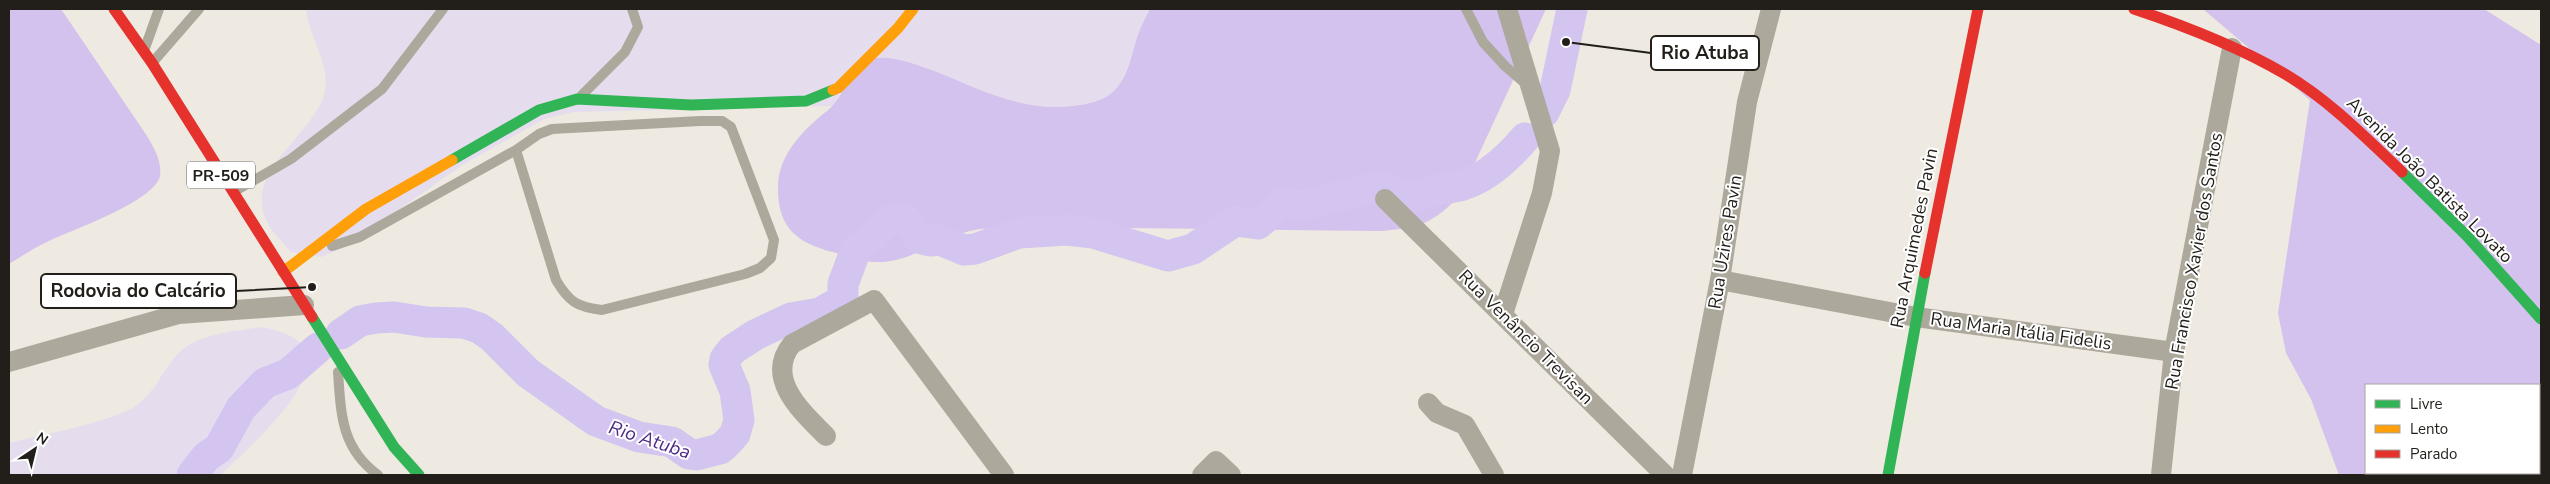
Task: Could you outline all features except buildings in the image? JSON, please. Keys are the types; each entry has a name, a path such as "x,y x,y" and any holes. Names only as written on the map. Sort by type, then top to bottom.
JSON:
{"street":[{"name":"PR-509","path":"114,9 152,63 394,447 419,475"},
{"path":"283,272 366,209 539,110 578,99 691,105 806,101 838,88 898,28 913,9"},
{"path":"1503,314 1542,193 1550,151 1507,9"},
{"name":"Rua Uzires Pavin","path":"1682,475 1720,280 1747,102 1771,9"},
{"name":"Rua Arquimedes Pavin","path":"1888,475 1916,317 1978,9"},
{"name":"Avenida João Batista Lovato","path":"2134,9 2189,28 2285,74 2346,118 2467,236 2541,319"},
{"name":"Rua Francisco Xavier dos Santos","path":"2161,475 2174,352 2232,48"},
{"name":"Rua Venâncio Trevisan","path":"1386,199 1665,475"},
{"name":"Rua Maria Itália Fidelis","path":"1720,280 1916,317 2174,352"},
{"path":"826,436 795,404 782,374 783,355 792,344 874,300 1004,475"},
{"path":"9,362 179,314 304,305"},
{"path":"1428,403 1437,413 1465,425 1494,475"},
{"path":"1202,475 1216,461 1231,475"}],"lane":[{"path":"144,51 159,9"},
{"path":"152,63 199,9"},
{"path":"232,192 291,159 382,89 443,9"},
{"path":"578,99 625,52 638,27 632,9"},
{"path":"1466,9 1483,42 1505,66 1531,89"},
{"path":"311,250 344,243 360,237 516,150 539,134 552,129 722,121 731,127 737,140 774,240 771,258 760,268 745,274 602,310 583,308 566,297 556,280 516,150"},
{"path":"337,359 342,417 350,447 364,465 378,475"}],"shaded area":[{"path":"9,9 61,9 147,136 157,155 160,165 160,176 155,186 129,205 44,243 9,264"},
{"path":"306,9 1150,9 1121,81 1113,93 1094,102 1058,107 1025,104 993,95 914,64 882,58 871,60 858,68 833,106 574,112 544,119 464,164 347,246 321,257 291,252 269,226 262,203 264,185 272,169 309,121 319,106 325,90 326,80 322,59"},
{"path":"1150,9 1546,9 1460,195 1433,218 1406,228 1382,231 1052,227 980,229 953,237 915,254 889,261 875,262 814,246 794,234 787,225 779,201 778,186 779,174 783,163 801,135 833,105 852,75 864,63 872,59 899,60 933,71 982,91 1026,104 1058,107 1085,104 1100,100 1116,89 1130,63 1139,32"},
{"path":"2203,9 2484,9 2541,45 2541,426 2540,384 2365,384 2365,474 2444,474 2339,475 2311,399 2286,353 2278,313 2310,100"},
{"path":"260,327 292,337 306,352 306,372 295,394 278,417 221,475 9,475 9,443 94,422 126,411 143,400 175,357 192,343 226,332"}],"waterway":[{"name":"Rio Atuba","path":"1544,112 1555,90 1572,9"},
{"name":"Rio Atuba","path":"341,334 360,321 394,317 426,322 464,323 479,328 492,337 528,373 596,421 639,437 672,442 689,454 696,455 720,449 735,434 739,420 735,391 724,365 725,359 732,350 755,335 791,318 820,313 841,301 843,302 843,284 856,249 872,238 888,221 895,218 906,220 918,238 930,241 940,240 964,250 975,249 1019,233 1067,230 1093,233 1168,256 1193,249 1235,221 1258,224 1283,203 1300,206 1381,186 1412,199 1430,191 1463,185 1481,177 1497,166 1525,138"},
{"name":"Rio Atuba","path":"192,475 206,457 219,448 241,408 265,383 288,374 318,348"}],"traffic: fast":[{"path":"452,160 539,110 577,99 691,105 806,101 833,90"},
{"path":"2402,172 2467,236 2541,319"},
{"path":"1888,475 1925,273"},
{"path":"312,317 394,447 419,475"}],"traffic: slow":[{"path":"833,90 838,88 898,28 913,9"},
{"path":"283,272 366,209 452,160"}],"traffic: jam":[{"path":"114,9 152,63 312,317"},
{"path":"1925,273 1978,9"},
{"path":"2134,9 2211,38 2285,74 2332,107 2402,172"}],"place":[{"name":"Rio Atuba","path":"1566,42"},
{"name":"Rodovia do Calcário","path":"312,287"}]}
